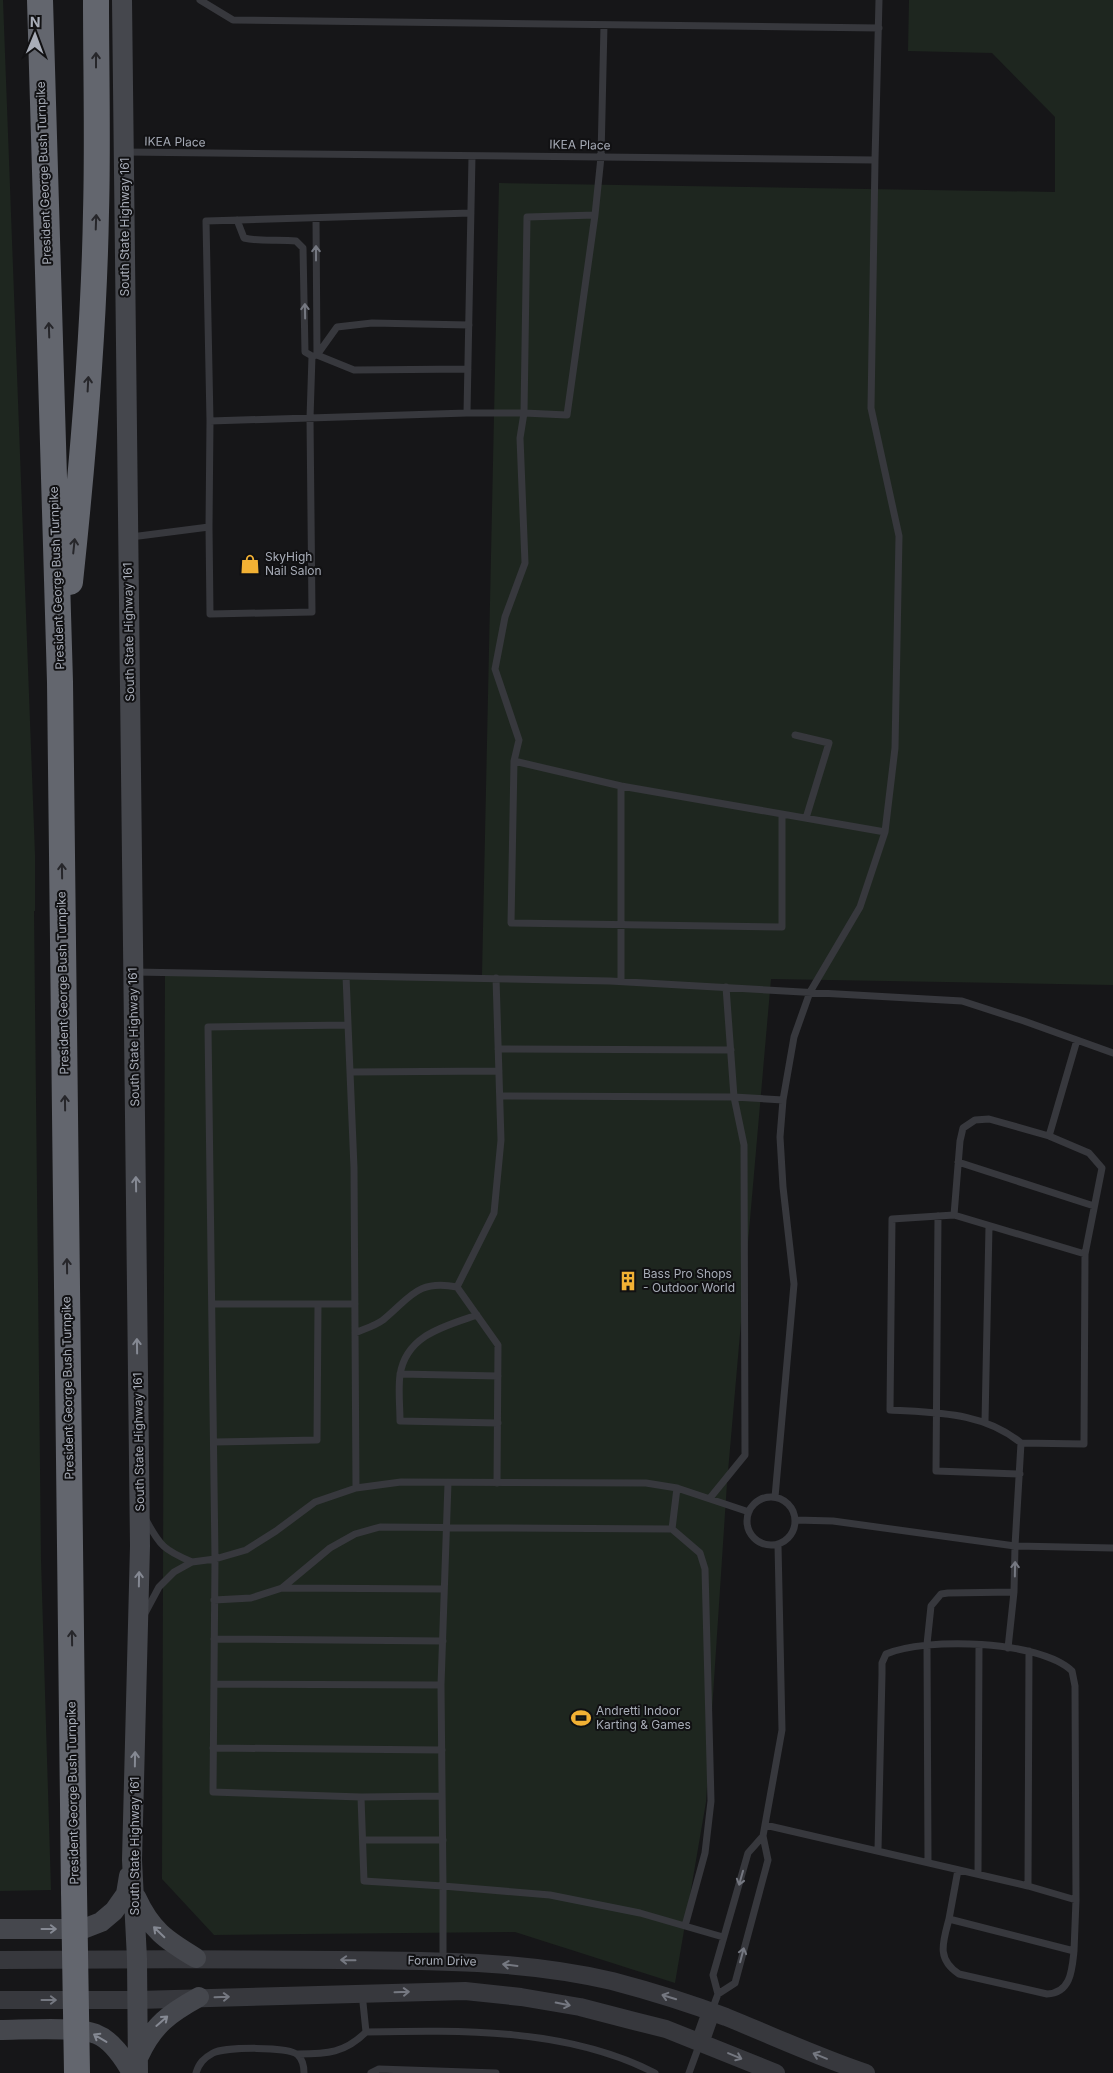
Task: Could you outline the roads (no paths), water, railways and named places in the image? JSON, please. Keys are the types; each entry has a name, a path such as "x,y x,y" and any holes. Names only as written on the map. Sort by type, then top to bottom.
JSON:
{"highway":[{"name":"President George Bush Turnpike","path":"40,0 60,682 74,1891 79,2073"},
{"path":"60,682 83,466 93,296 96,211 96,0"}],"main road":[{"name":"South State Highway 161","path":"122,0 139,1509 132,1860 138,2000 136,2068"},
{"path":"0,1929 83,1929 101,1922 114,1911 126,1894 132,1860"},
{"path":"134,1893 143,1913 156,1931 196,1958"},
{"path":"0,2030 72,2030 96,2034 136,2068 155,2027 178,2009 199,1997"}],"street":[{"name":"Forum Drive","path":"0,1960 196,1958 443,1961 505,1964 581,1975 642,1989 711,2012 866,2073"},
{"path":"0,2000 138,2000 466,1991 521,1997 634,2020 666,2029 776,2073"},
{"path":"700,2043 711,2012"}],"lane":[{"path":"200,0 233,20 879,28"},
{"path":"775,1497 794,1284 783,1187 780,1138 783,1100 794,1037 810,992 860,906 885,832 895,748 899,536 871,408 879,0"},
{"path":"210,421 467,413 567,415 595,215 601,157 604,25"},
{"name":"IKEA Place","path":"125,152 875,160"},
{"path":"467,413 472,156"},
{"path":"316,218 314,355 310,418 312,612 210,614 210,421 206,221 471,213"},
{"path":"595,215 528,217 524,413 520,438 526,563 505,617 496,669 519,740 514,761 511,923 782,928 782,814"},
{"path":"237,220 244,238 296,241 303,248 306,352 354,370 468,369"},
{"path":"314,355 337,327 372,323 469,325"},
{"path":"128,537 209,527"},
{"path":"795,735 829,743 806,818"},
{"path":"514,761 621,786 885,832"},
{"path":"621,786 621,981"},
{"path":"133,972 621,981 962,1001 1113,1053"},
{"path":"346,976 354,1168 356,1488"},
{"path":"457,1287 494,1212 501,1140 496,978"},
{"path":"710,1498 745,1455 744,1145 734,1098 726,987"},
{"path":"348,1025 208,1027 214,1442 213,1792 361,1797 442,1796"},
{"path":"1049,1136 1077,1040"},
{"path":"498,1049 731,1050"},
{"path":"350,1072 499,1071"},
{"path":"500,1096 783,1100"},
{"path":"954,1215 963,1128 975,1120 988,1119 1049,1136 1089,1153 1102,1168 1085,1254 1084,1444 1021,1443 1006,1431 985,1422 948,1413 890,1410 892,1219 954,1215 1085,1254"},
{"path":"958,1162 1094,1206"},
{"path":"938,1216 936,1471 1020,1474"},
{"path":"985,1422 989,1226"},
{"path":"355,1333 382,1321 410,1294 430,1285 444,1284 457,1287 498,1345 497,1483"},
{"path":"212,1304 355,1304"},
{"path":"214,1442 317,1440 318,1304"},
{"path":"477,1315 426,1334 408,1352 400,1374 400,1421 498,1423"},
{"path":"400,1374 498,1376"},
{"path":"1008,1648 1014,1592 1021,1443"},
{"path":"138,1626 159,1587 174,1572 192,1562 214,1559 246,1550 316,1502 356,1488 401,1482 646,1482 677,1488 749,1512"},
{"path":"443,1961 444,1886 441,1685 448,1483"},
{"path":"672,1530 677,1488"},
{"path":"775,1497 789,1505 794,1512 796,1520 792,1535 778,1545 771,1546 756,1540 748,1527 749,1512 759,1500 775,1497"},
{"path":"139,1509 159,1543 171,1553 192,1562"},
{"path":"796,1520 833,1521 1015,1546 1113,1548"},
{"path":"282,1588 330,1548 355,1534 380,1528 672,1530 700,1553 705,1569 711,1801 705,1853 685,1926"},
{"path":"718,1994 712,1975 748,1853 763,1836 782,1730 778,1545"},
{"path":"214,1600 251,1598 282,1588 444,1589"},
{"path":"928,1861 927,1644 931,1606 941,1594 1014,1592"},
{"path":"214,1639 442,1640"},
{"path":"878,1850 882,1663 886,1654 895,1650 927,1644 979,1645 1029,1651 1056,1659 1072,1671 1074,1679 1076,1900 1072,1972 1069,1981 1063,1989 1055,1994 1047,1994 959,1974 949,1967 944,1957 944,1938 958,1870"},
{"path":"978,1874 979,1645"},
{"path":"1028,1886 1029,1651"},
{"path":"214,1684 441,1685"},
{"path":"213,1748 442,1750"},
{"path":"361,1797 364,1881 550,1895 640,1913 724,1937"},
{"path":"766,1825 928,1861 1076,1900"},
{"path":"711,2012 718,1994 735,1983 768,1860 763,1836"},
{"path":"363,1840 443,1840"},
{"path":"949,1919 1074,1951"},
{"path":"362,1993 366,2032"},
{"path":"196,2073 198,2065 216,2052 270,2048 289,2050 298,2054 321,2054 344,2049 366,2032 432,2030 522,2035 584,2047 642,2066 655,2073"},
{"path":"689,2073 700,2043"},
{"path":"298,2054 304,2065 304,2073"},
{"path":"372,2073 380,2068 496,2073"}],"place":[{"name":"SkyHigh Nail Salon","path":"250,564"},
{"name":"Bass Pro Shops - Outdoor World","path":"628,1281"},
{"name":"Andretti Indoor Karting & Games","path":"581,1718"}]}
